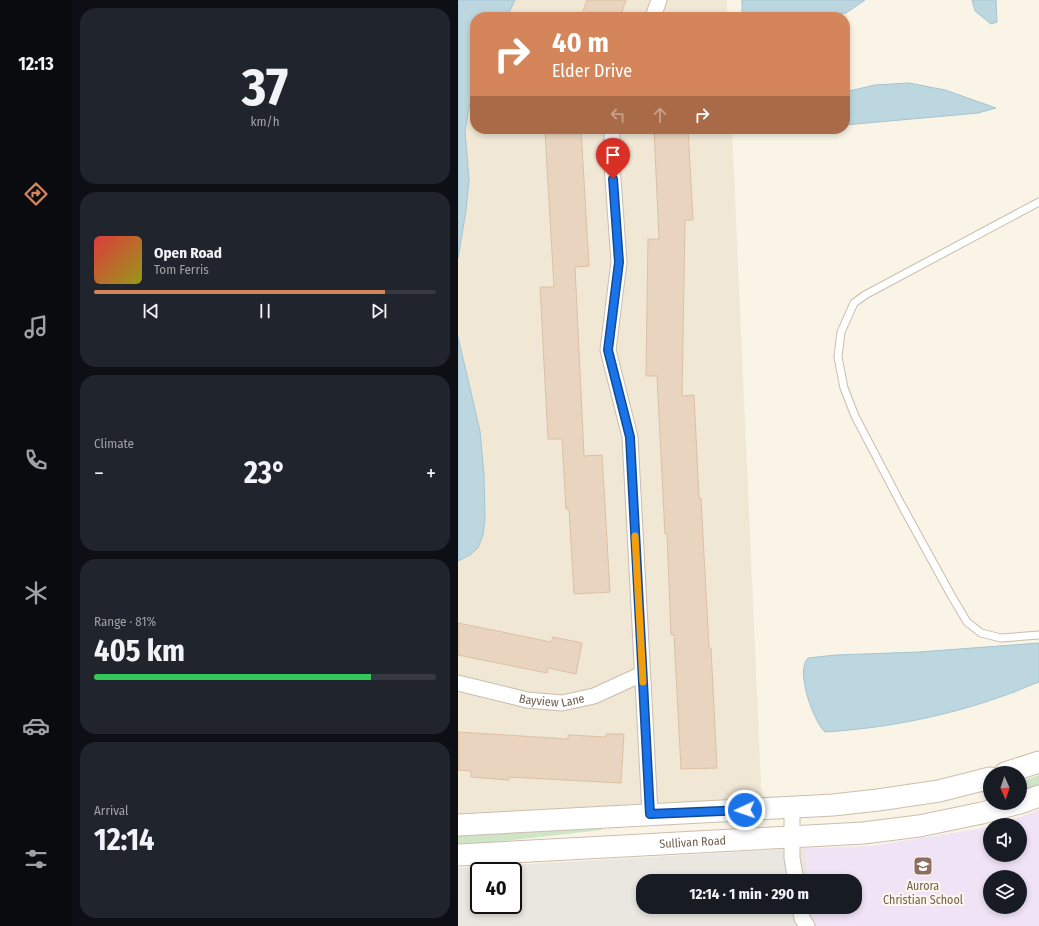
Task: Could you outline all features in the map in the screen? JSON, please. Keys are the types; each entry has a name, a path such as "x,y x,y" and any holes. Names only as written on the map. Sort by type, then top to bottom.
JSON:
{"street":[{"path":"655,12 659,0"},
{"path":"612,134 612,165 619,262 608,350 630,437 650,814"},
{"name":"Bayview Lane","path":"458,683 527,700 562,703 594,696 642,674"},
{"path":"1027,766 1039,762"},
{"path":"458,825 833,805 939,791 983,780"},
{"name":"Sullivan Road","path":"1027,800 1039,796"},
{"path":"792,808 792,858 795,874"},
{"name":"Sullivan Road","path":"458,855 863,833 919,826 996,810"},
{"path":"801,914 807,926"}],"lane":[{"path":"1039,202 866,295 854,303 840,332 838,356 844,388 855,416 905,511 967,622 981,633 1001,638 1039,636"}],"shaded area":[{"path":"458,0 727,0 727,12 470,12 470,134 732,134 762,806 458,823"},
{"name":"Aurora Christian School","path":"1039,810 1039,926 811,926 810,914 862,914 862,874 808,874 806,848 872,846 983,828 983,862 1027,862 1027,818 1017,818"},
{"path":"806,848 808,874 636,874 636,914 810,914 811,926 458,926 458,868 470,867 470,914 522,914 522,864"}],"green space":[{"path":"1039,775 1039,786 1027,790 1027,779"},
{"path":"602,824 602,830 458,846 458,833"}],"water":[{"path":"458,0 515,0 509,12 470,12 470,105 465,132 469,180 466,211 458,258"},
{"path":"742,0 865,0 847,12 742,12"},
{"path":"972,0 996,0 997,22 991,24 975,11"},
{"path":"909,83 945,90 996,108 978,113 850,125 850,91 875,85"},
{"path":"458,337 480,431 484,475 485,519 483,535 478,548 470,555 458,561"},
{"path":"1039,643 1039,682 968,707 944,714 897,724 825,732 820,726 811,707 803,673 808,658 836,655 919,652"}],"building":[{"path":"587,0 626,0 622,12 583,12"},
{"path":"545,134 581,134 589,266 575,267 584,456 602,455 610,592 574,594 569,509 566,509 562,439 548,439 540,287 554,287"},
{"path":"654,134 688,134 693,220 685,220 682,396 694,395 709,648 711,648 717,768 681,769 674,635 671,635 667,534 665,534 657,376 646,376 648,239 659,239"},
{"path":"458,623 551,642 553,637 582,643 576,674 548,668 547,673 458,655"},
{"path":"458,732 568,739 568,735 606,737 606,734 624,734 621,783 509,777 509,780 471,777 471,771 458,770"}],"slow traffic":[{"path":"635,536 643,682"}],"place":[{"name":"Aurora Christian School","path":"923,866"}],"route":[{"path":"613,179 619,262 608,350 630,437 650,814 745,810"}]}
